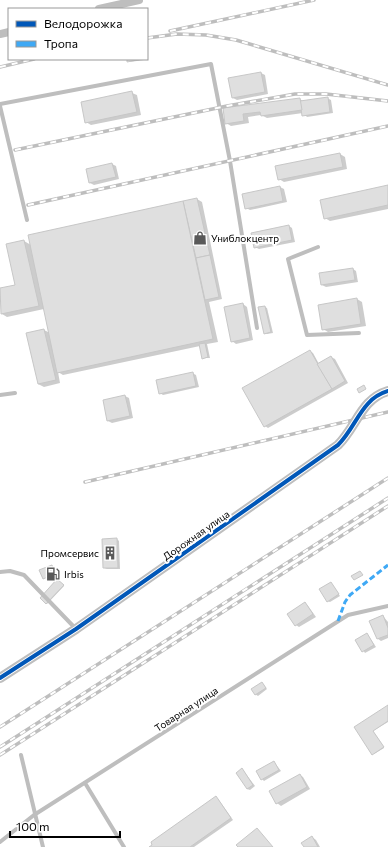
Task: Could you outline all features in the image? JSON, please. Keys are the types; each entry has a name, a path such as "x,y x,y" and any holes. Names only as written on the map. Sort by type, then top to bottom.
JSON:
{"street":[{"path":"103,8 138,0"},
{"name":"Дорожная улица","path":"0,678 76,629 338,445 352,429 368,402 374,397 388,391"}],"lane":[{"path":"27,220 0,104 210,64 230,161 257,328"},
{"path":"318,247 288,259 307,335 359,333"},
{"path":"0,395 15,393"},
{"path":"0,572 10,571 24,575 76,629"},
{"name":"Товарная улица","path":"0,842 34,815 348,615 387,607"},
{"path":"21,756 34,815 43,847"},
{"path":"85,783 124,847"}],"building":[{"path":"261,72 265,92 232,98 228,78"},
{"path":"132,91 137,112 85,123 81,102"},
{"path":"328,97 330,112 302,116 300,101"},
{"path":"300,98 302,110 261,116 260,112 243,114 244,121 225,124 223,108"},
{"path":"340,153 343,167 278,180 275,166"},
{"path":"112,163 116,177 89,183 86,169"},
{"path":"388,185 388,205 324,219 320,200"},
{"path":"280,186 283,201 245,209 242,194"},
{"path":"197,198 210,255 196,258 183,201"},
{"path":"183,201 213,339 57,373 28,235"},
{"path":"289,225 292,240 254,248 251,233"},
{"path":"24,240 39,306 1,314 0,288 15,285 6,244"},
{"path":"210,255 219,297 205,300 196,258"},
{"path":"353,268 355,280 321,285 319,273"},
{"path":"357,298 361,324 322,330 318,305"},
{"path":"243,303 250,338 231,342 224,307"},
{"path":"265,306 271,332 264,334 258,307"},
{"path":"44,329 56,380 38,384 26,333"},
{"path":"205,343 208,357 202,359 199,344"},
{"path":"310,350 332,389 264,427 242,388"},
{"path":"331,356 345,381 332,389 317,364"},
{"path":"193,372 196,386 159,394 156,380"},
{"path":"364,385 366,389 359,393 357,389"},
{"path":"125,395 130,416 107,421 103,400"},
{"name":"Промсервис","path":"117,538 118,568 103,568 102,539"},
{"path":"52,565 55,574 43,579 39,570"},
{"path":"360,571 363,575 354,580 351,576"},
{"path":"57,579 64,585 46,604 40,598"},
{"path":"331,582 339,594 327,602 319,589"},
{"path":"305,602 313,614 295,626 287,614"},
{"path":"383,615 388,628 388,635 377,639 369,621"},
{"path":"367,633 374,645 362,652 355,640"},
{"path":"262,682 266,688 255,695 251,689"},
{"path":"388,705 388,721 373,731 384,747 372,755 354,727"},
{"path":"274,761 279,770 261,780 256,771"},
{"path":"242,768 253,785 247,789 236,773"},
{"path":"300,774 307,787 276,804 269,791"},
{"path":"216,796 231,818 190,847 149,847 152,845 151,842"},
{"path":"257,828 273,847 238,847 236,845"},
{"path":"312,836 318,847 304,847 301,843"}],"railway":[{"path":"170,31 314,0"},
{"path":"148,38 177,34 206,35 236,40 388,85"},
{"path":"0,67 30,60"},
{"path":"15,150 227,106 295,94 326,94 388,101"},
{"path":"28,205 388,126"},
{"path":"85,482 388,412"},
{"path":"0,727 388,478"},
{"path":"0,747 388,498"},
{"path":"0,755 388,506"}],"marked path":[{"path":"338,621 345,602 350,595 388,565"}],"cycle path":[{"path":"0,678 76,629 338,445 371,400 388,391"}],"place":[{"name":"Униблокцентр","path":"200,238"},
{"name":"Промсервис","path":"110,553"},
{"name":"Irbis","path":"53,574"}]}
